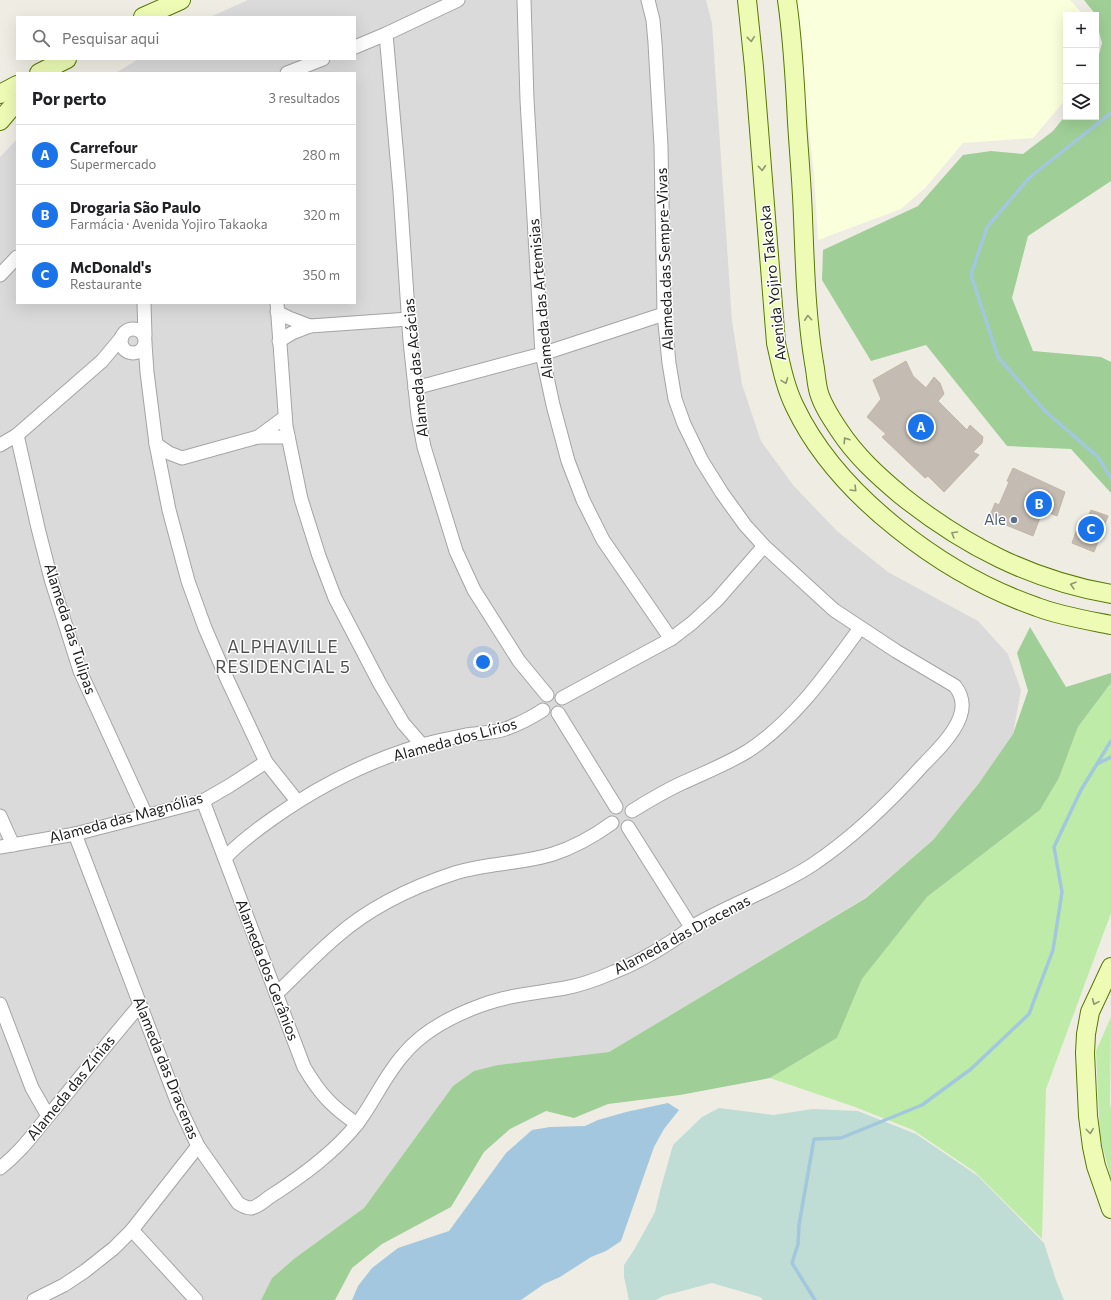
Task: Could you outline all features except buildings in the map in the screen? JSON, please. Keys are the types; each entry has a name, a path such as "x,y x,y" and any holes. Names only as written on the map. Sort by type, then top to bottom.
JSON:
{"main road":[{"path":"145,16 160,0"},
{"path":"145,16 181,0"},
{"name":"Avenida Yojiro Takaoka","path":"747,0 754,67 776,343 782,374 792,400 810,434 834,468 853,490 906,534 964,574 1037,607 1076,618 1111,625"},
{"name":"Avenida Yojiro Takaoka","path":"788,0 792,33 803,216 804,268 809,334 819,393 826,410 849,446 880,477 925,514 950,531 979,549 1040,575 1094,591 1111,594"},
{"path":"41,72 65,60"},
{"path":"62,72 79,60"},
{"path":"0,94 16,86"},
{"path":"0,121 11,108 16,105"},
{"path":"1111,967 1090,1012 1086,1034 1085,1053 1088,1116 1092,1147 1096,1166 1111,1209"}],"street":[{"path":"356,47 458,0"},
{"name":"Alameda das Artemisias","path":"524,0 526,100 542,354 548,386 568,461 583,500 603,540 671,639"},
{"name":"Alameda das Sempre-Vivas","path":"648,0 653,20 661,139 664,314 669,363 675,399 684,424 702,461 722,493 745,525 764,546 834,610 860,628 955,686 960,692 962,705"},
{"name":"Alameda das Acácias","path":"386,34 415,388 418,416 424,447 456,551 474,590 519,661 547,695"},
{"path":"290,72 320,60"},
{"path":"0,275 16,258"},
{"path":"0,445 17,435 102,361 124,334 144,304"},
{"path":"144,304 147,372 156,444 168,510 188,581 205,628 266,762 296,801"},
{"path":"277,307 289,318 310,326"},
{"path":"277,307 285,417 288,437 302,499 319,556 335,598 380,684 403,723 422,745"},
{"path":"415,388 542,354 664,314"},
{"path":"280,341 292,333 310,326 409,319"},
{"path":"102,361 128,352 139,352 143,349 145,340 140,330 136,329 129,329 124,334 122,346 128,352 147,372"},
{"path":"258,437 285,417"},
{"name":"Alameda das Tulipas","path":"17,435 51,579 80,671 146,815"},
{"path":"156,444 169,453 182,458 258,437 288,437"},
{"path":"162,472 180,463 187,457"},
{"path":"562,698 671,639 692,623 717,600 764,546"},
{"path":"632,811 659,795 725,764 773,732 792,714 815,687 860,628"},
{"path":"555,694 562,698 563,707 558,713 550,715 543,710 542,702 547,695 555,694"},
{"name":"Alameda das Dracenas","path":"75,834 178,1104 198,1146 238,1204 250,1208 258,1205 318,1163 357,1124 386,1078 404,1053 423,1036 447,1020 482,1005 507,997 566,988 589,982 616,972 646,957 692,927 712,916 777,885 811,865 846,841 872,819 899,792 938,748 956,725 961,716 962,705"},
{"name":"Alameda dos Lírios","path":"226,858 252,833 296,801 348,774 376,761 422,745 466,735 504,729 518,724 543,710"},
{"path":"558,713 616,807"},
{"name":"Alameda das Magnólias","path":"6,846 75,834 203,801 266,762"},
{"name":"Alameda dos Gerânios","path":"203,801 226,858 304,1067 328,1101 357,1124"},
{"path":"625,806 632,811 633,820 628,827 619,828 612,823 611,814 616,807 625,806"},
{"path":"0,816 6,846"},
{"path":"276,994 336,937 363,917 390,900 422,885 455,873 552,854 595,835 612,823"},
{"path":"628,827 692,927"},
{"path":"0,1004 32,1088 48,1116"},
{"name":"Alameda das Zínias","path":"0,1168 14,1157 31,1138 140,1005"},
{"path":"34,1300 64,1285 85,1271 114,1248 132,1230 198,1146"},
{"path":"132,1230 196,1300"}],"shaded area":[{"name":"ALPHAVILLE RESIDENCIAL 5","path":"248,0 706,0 712,23 732,321 742,384 761,441 793,485 837,531 888,572 978,621 1008,654 1021,690 1013,734 979,783 933,840 865,898 609,1052 498,1065 453,1086 364,1208 295,1258 272,1278 261,1300 0,1300 0,157 16,140 16,304 356,304 356,72 118,72 136,60 356,60 356,16 212,16"},
{"path":"794,0 1070,0 1081,12 1063,12 1063,103 1033,138 963,143 925,188 901,209 818,240 814,174"},
{"path":"668,1103 679,1110 664,1129 654,1147 621,1241 606,1251 591,1257 560,1277 544,1284 521,1300 352,1300 358,1286 372,1268 398,1248 449,1231 506,1153 532,1130 550,1127 585,1126 598,1120 626,1112"},
{"path":"719,1108 773,1115 813,1109 858,1111 916,1134 978,1176 1044,1243 1064,1300 763,1300 760,1297 712,1283 663,1296 656,1300 629,1300 624,1277 624,1265 655,1212 673,1145 702,1117"}],"green space":[{"path":"1084,0 1111,0 1111,181 1028,236 1012,298 1033,351 1101,357 1111,362 1111,493 1071,449 1007,446 926,345 871,361 822,280 823,250 918,206 963,155 991,151 1023,154 1053,131 1063,119 1063,120 1099,120 1099,54 1102,43 1099,32 1099,12 1094,12"},
{"path":"1030,627 1066,687 1111,673 1111,683 1078,727 1059,778 1040,810 927,897 862,979 837,1038 770,1078 680,1095 608,1104 574,1118 546,1111 510,1129 484,1152 451,1207 382,1244 352,1268 335,1300 261,1300 272,1278 295,1258 364,1208 453,1086 474,1071 498,1065 609,1052 866,898 933,840 979,783 1013,734 1028,691 1017,653"},
{"path":"1111,683 1111,913 1046,1089 1042,1239 975,1172 913,1130 855,1107 770,1078 837,1038 862,979 927,897 1040,810 1059,778 1078,727"},
{"path":"1111,1017 1111,1178 1100,1137 1096,1051"}],"waterway":[{"path":"1111,113 1030,177 987,227 971,275 998,357 1045,411 1098,457 1111,478"},
{"path":"815,1300 792,1263 798,1244 799,1225 814,1139 841,1138 922,1105 971,1069 1029,1014 1053,950 1062,892 1054,847 1081,790 1111,741"},
{"path":"1099,763 1111,757"}],"place":[{"name":"Carrefour","path":"921,427"},
{"name":"Drogaria São Paulo","path":"1039,504"},
{"name":"Ale","path":"1014,520"},
{"name":"McDonald's","path":"1091,529"}],"district":[{"name":"ALPHAVILLE RESIDENCIAL 5","path":"283,657"}]}
